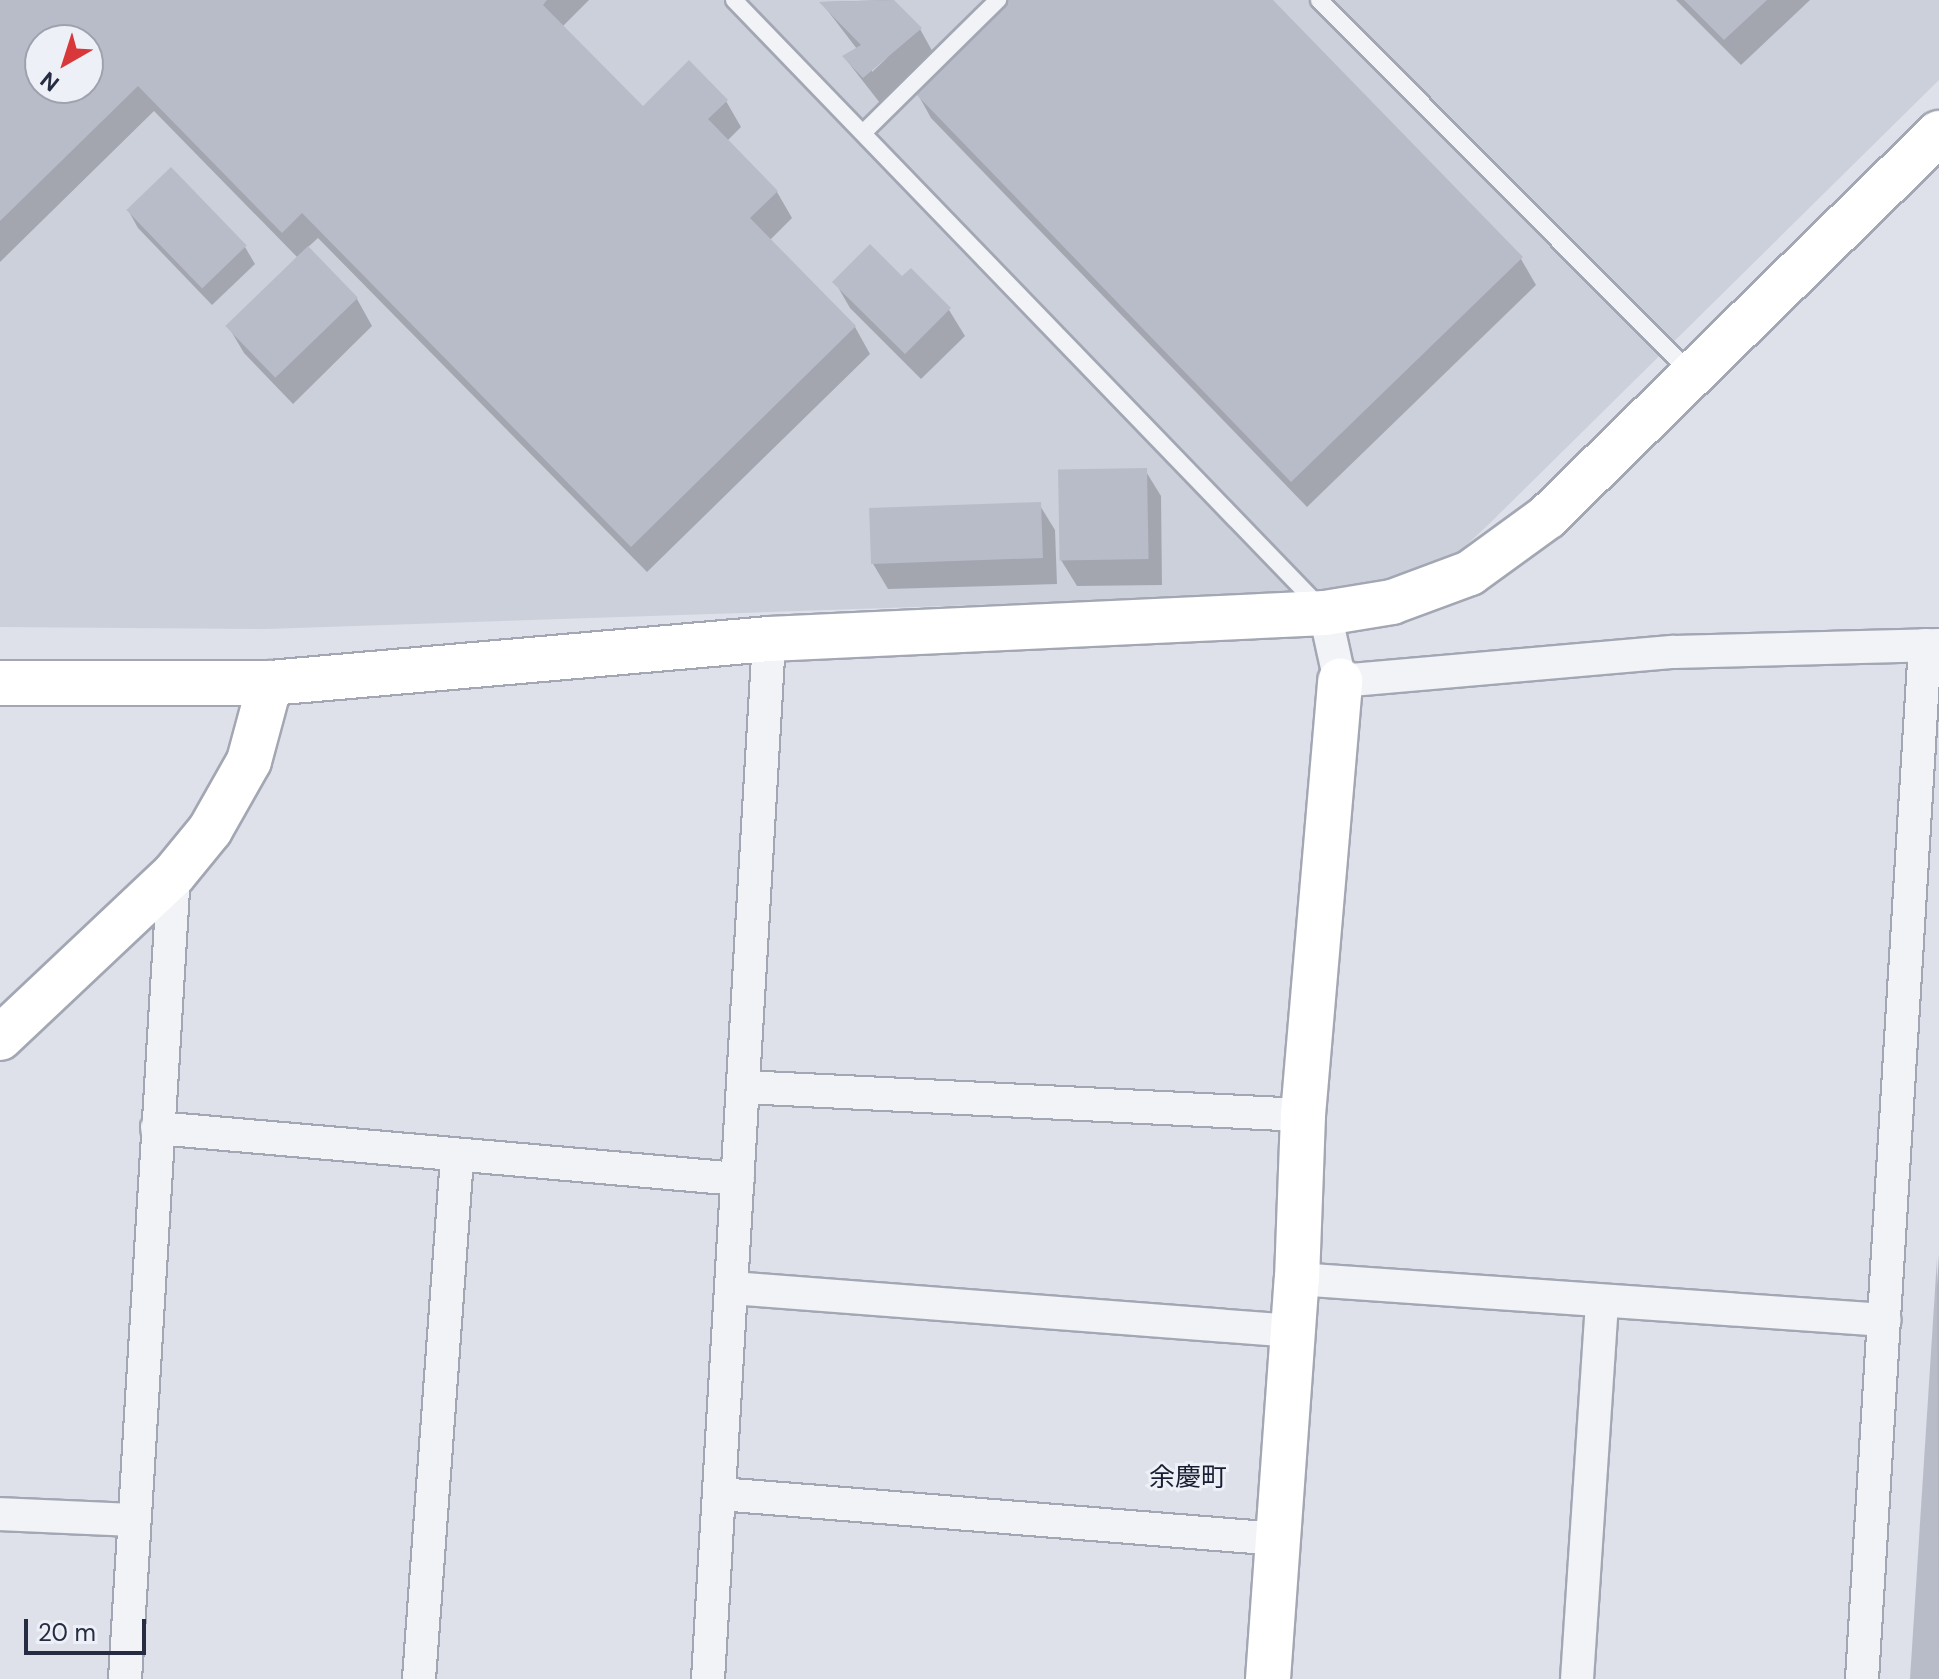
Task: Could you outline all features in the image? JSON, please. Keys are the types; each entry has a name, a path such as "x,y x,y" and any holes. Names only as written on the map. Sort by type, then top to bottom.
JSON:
{"street":[{"path":"0,683 270,683 769,639 1325,613 1392,602 1470,573 1547,517 1939,133"},
{"path":"1268,1679 1297,1279 1303,1115 1340,681 1325,613"},
{"path":"708,1679 769,639"},
{"path":"1340,681 1674,652 1932,645 1862,1679"},
{"path":"0,1038 174,874 210,830 249,761 270,683"},
{"path":"125,1679 174,874"},
{"path":"744,1087 1303,1115"},
{"path":"157,1128 457,1158 738,1179"},
{"path":"419,1679 457,1158"},
{"path":"1297,1279 1885,1320"},
{"path":"732,1288 1293,1331"},
{"path":"1577,1679 1602,1302"},
{"path":"720,1494 1278,1539"},
{"path":"0,1514 134,1520"}],"lane":[{"path":"734,0 1325,613"},
{"path":"863,133 998,0"},
{"path":"1319,0 1691,374"}],"shaded area":[{"path":"0,0 1939,0 1939,80 1460,551 1381,585 1331,593 267,629 0,627"}],"building":[{"path":"0,0 547,0 543,5 643,106 689,60 728,100 708,119 778,191 750,218 856,326 631,547 302,213 282,233 138,86 0,221"},
{"path":"894,0 922,28 863,78 842,56 861,45 819,2"},
{"path":"1007,0 1273,0 1523,257 1291,482 913,91"},
{"path":"1684,0 1767,0 1724,40"},
{"path":"171,167 247,245 202,288 126,210"},
{"path":"870,244 902,276 911,268 951,308 905,354 832,282"},
{"path":"308,246 358,298 275,378 225,326"},
{"path":"1147,468 1149,559 1060,561 1058,470"},
{"path":"1041,502 1043,558 871,564 869,508"},
{"path":"1937,1259 1939,1679 1910,1679"}],"district":[{"name":"余慶町","path":"1188,1478"}]}
